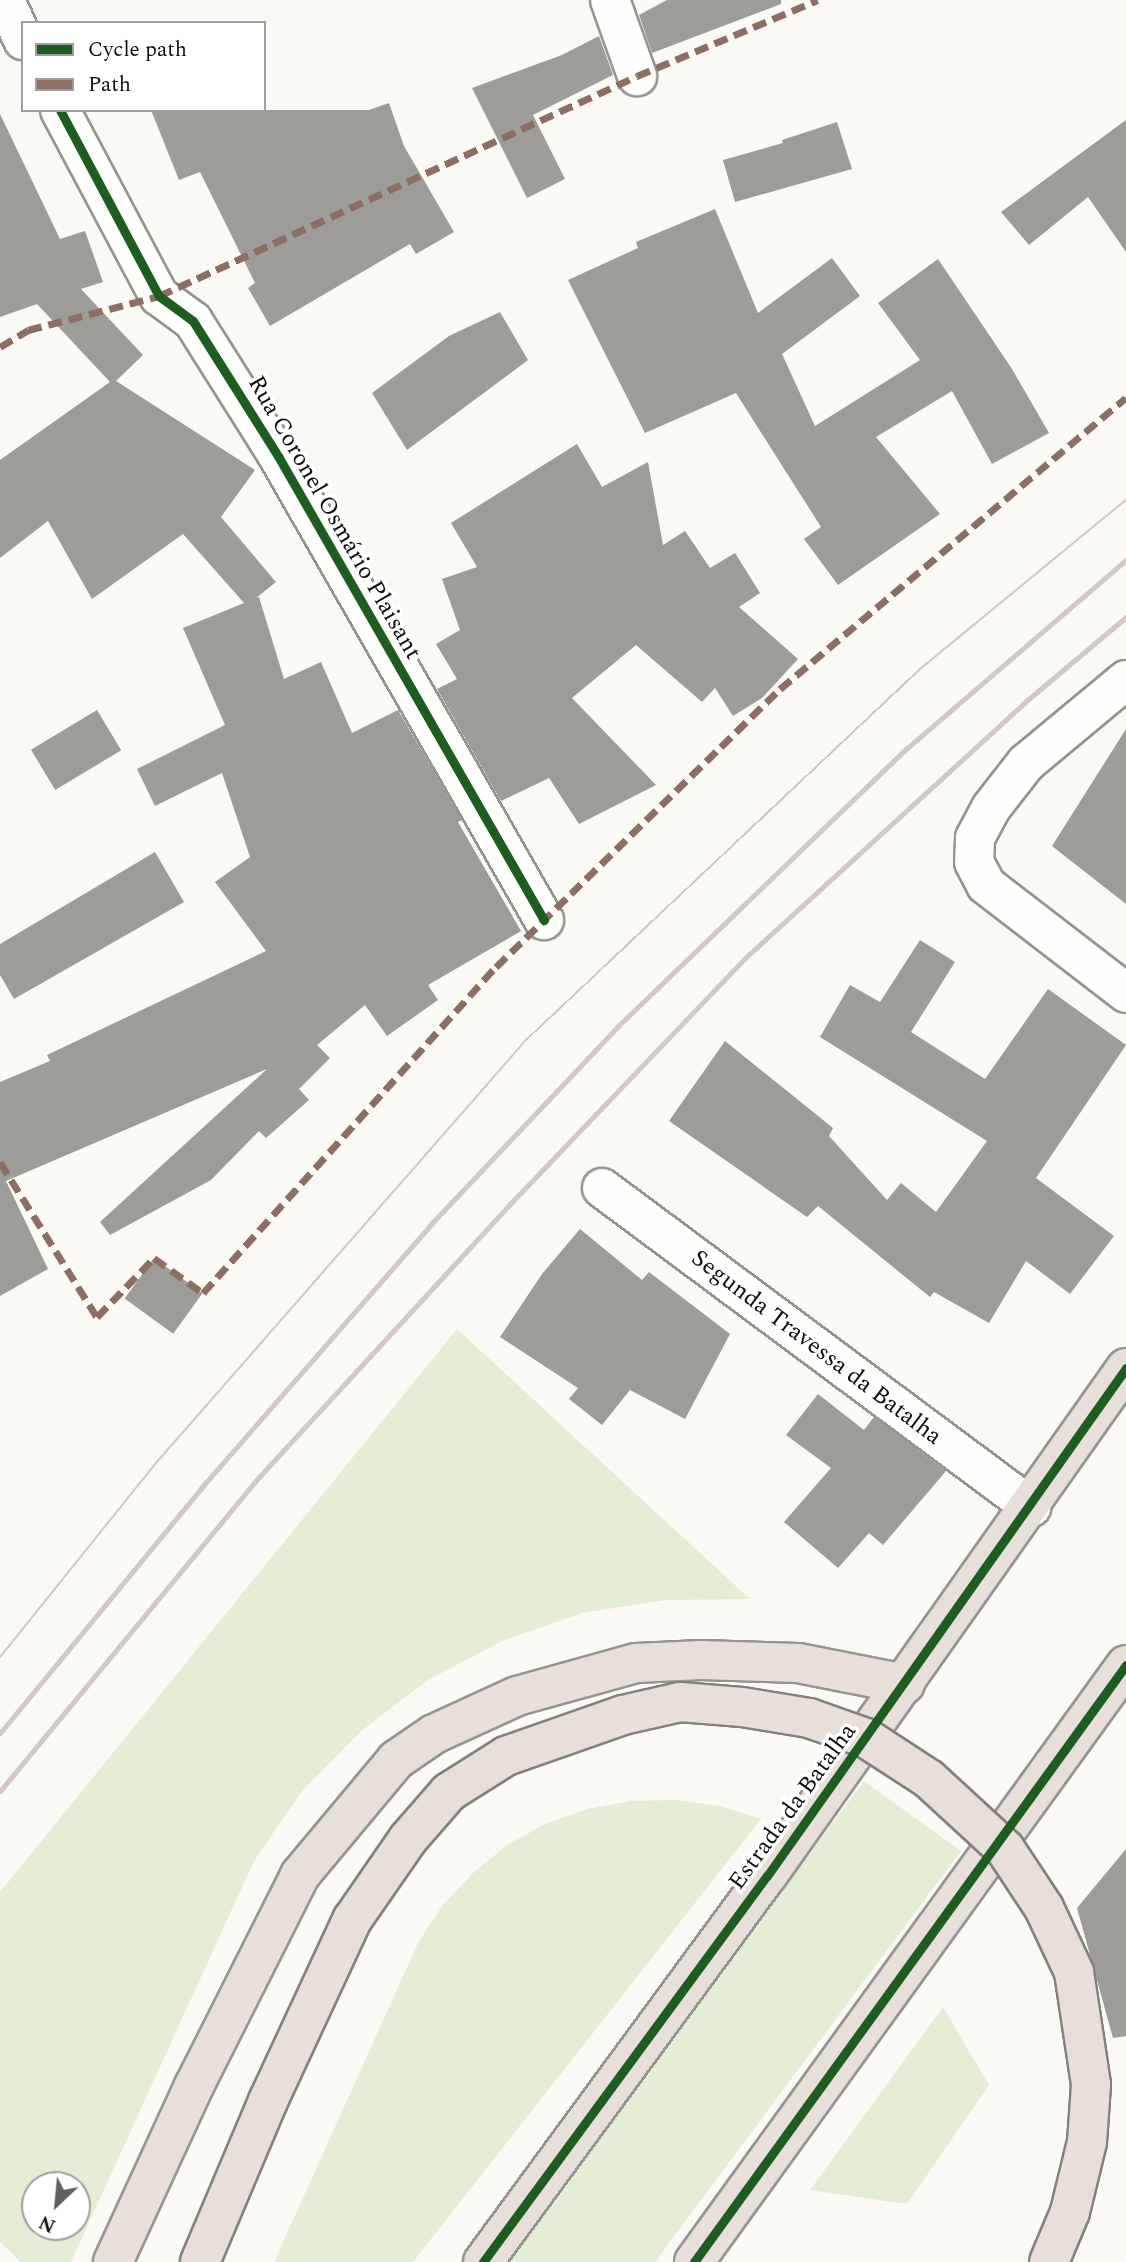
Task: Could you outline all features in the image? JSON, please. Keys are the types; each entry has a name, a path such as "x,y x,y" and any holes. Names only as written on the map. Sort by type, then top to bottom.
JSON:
{"highway":[{"name":"Estrada da Batalha","path":"483,2262 905,1684 1126,1368"},
{"path":"113,2262 194,2086 300,1875 396,1760 434,1734 517,1696 636,1663 701,1660 798,1664 905,1684"},
{"path":"694,2262 1126,1665"},
{"path":"200,2262 268,2101 352,1920 416,1829 449,1792 506,1756 623,1715 680,1702 742,1707 809,1718 866,1738 929,1779 1005,1849 1044,1908 1074,1972 1091,2085 1087,2142 1073,2200 1049,2262"}],"street":[{"path":"5,0 21,36"},
{"path":"610,0 637,76"},
{"name":"Rua Coronel Osmário Plaisant","path":"61,112 159,296 193,321 278,456 544,920"},
{"path":"1126,680 1026,763 991,808 975,838 974,862 986,885 1126,993"},
{"name":"Segunda Travessa da Batalha","path":"602,1188 1031,1507"}],"green space":[{"path":"457,1329 750,1599 665,1600 582,1613 502,1641 428,1680 361,1731 302,1791 254,1861 91,2218 91,2171 21,2171 21,2241 81,2241 71,2262 21,2262 0,2242 0,1892"},
{"path":"864,1781 961,1851 655,2262 510,2262 587,2151"},
{"path":"675,1800 720,1806 761,1819 413,2262 274,2262 418,1943 442,1906 473,1873 507,1845 545,1824 587,1809 631,1801"},
{"path":"943,2007 989,2085 907,2204 810,2190"}],"building":[{"path":"667,0 781,0 781,4 652,53 639,15"},
{"path":"599,36 613,75 533,115 565,179 527,198 472,88 562,55"},
{"path":"389,103 404,146 454,232 416,254 410,244 270,326 248,288 255,283 200,172 179,180 152,112 369,110"},
{"path":"0,114 60,239 85,231 103,282 81,289 143,355 116,381 255,470 221,517 276,582 256,598 259,597 284,679 321,662 352,733 398,710 462,820 458,822 521,931 428,985 438,1000 387,1036 365,1005 317,1045 330,1058 299,1089 309,1100 266,1138 259,1131 211,1180 110,1235 100,1222 267,1069 6,1181 48,1269 0,1296 0,1082 50,1061 47,1055 266,951 215,882 250,857 222,773 155,806 137,769 225,725 183,628 244,603 183,534 92,599 48,521 0,558 0,460 110,382 37,304 0,317"},
{"path":"1126,120 1126,252 1088,197 1029,245 1001,212"},
{"path":"837,122 852,169 735,202 723,160 783,143 782,140"},
{"path":"715,209 758,313 832,258 860,296 782,354 815,426 920,360 878,303 938,259 1012,369 1049,433 992,464 952,391 876,437 940,514 838,585 804,539 821,527 736,393 645,433 568,280 638,248 636,242"},
{"path":"500,312 528,360 407,450 372,393 449,336"},
{"path":"577,444 602,487 648,462 663,545 685,531 710,568 735,553 760,593 739,607 798,659 762,698 733,716 715,688 702,702 636,645 572,698 656,785 579,824 549,778 501,801 437,689 457,679 436,644 460,630 442,579 477,567 451,523"},
{"path":"97,710 121,750 55,790 31,750"},
{"path":"1126,729 1126,904 1052,846"},
{"path":"155,852 184,902 14,999 0,975 0,944"},
{"path":"920,940 955,962 911,1032 985,1079 1048,989 1126,1045 1036,1178 1114,1236 1070,1294 1026,1261 989,1323 934,1292 930,1297 818,1206 807,1217 669,1121 725,1041 833,1128 829,1136 887,1200 901,1183 936,1212 987,1141 820,1037 850,985 880,1002"},
{"path":"580,1229 642,1280 649,1272 730,1334 685,1419 630,1390 602,1425 569,1399 578,1388 500,1337 542,1274"},
{"path":"154,1258 203,1293 173,1334 125,1298"},
{"path":"818,1394 864,1430 874,1417 946,1471 883,1545 869,1533 838,1568 784,1522 831,1468 786,1435"},
{"path":"1126,1849 1126,2036 1113,2038 1077,1908"}],"tram line":[{"path":"0,1657 156,1463 525,1041 920,669 1126,500"}],"railway":[{"path":"0,1733 201,1488 432,1223 618,1026 906,749 1126,560"},
{"path":"0,1791 259,1477 510,1204 745,958 1025,702 1126,617"}],"marked path":[{"path":"0,347 28,330 159,296 637,76 818,0"},
{"path":"0,1162 97,1317 154,1258 203,1293 496,967 780,689 1126,398"}],"cycle path":[{"path":"61,112 159,296 193,321 278,456 544,920"},
{"path":"483,2262 767,1876 1126,1368"},
{"path":"694,2262 1126,1665"}]}
